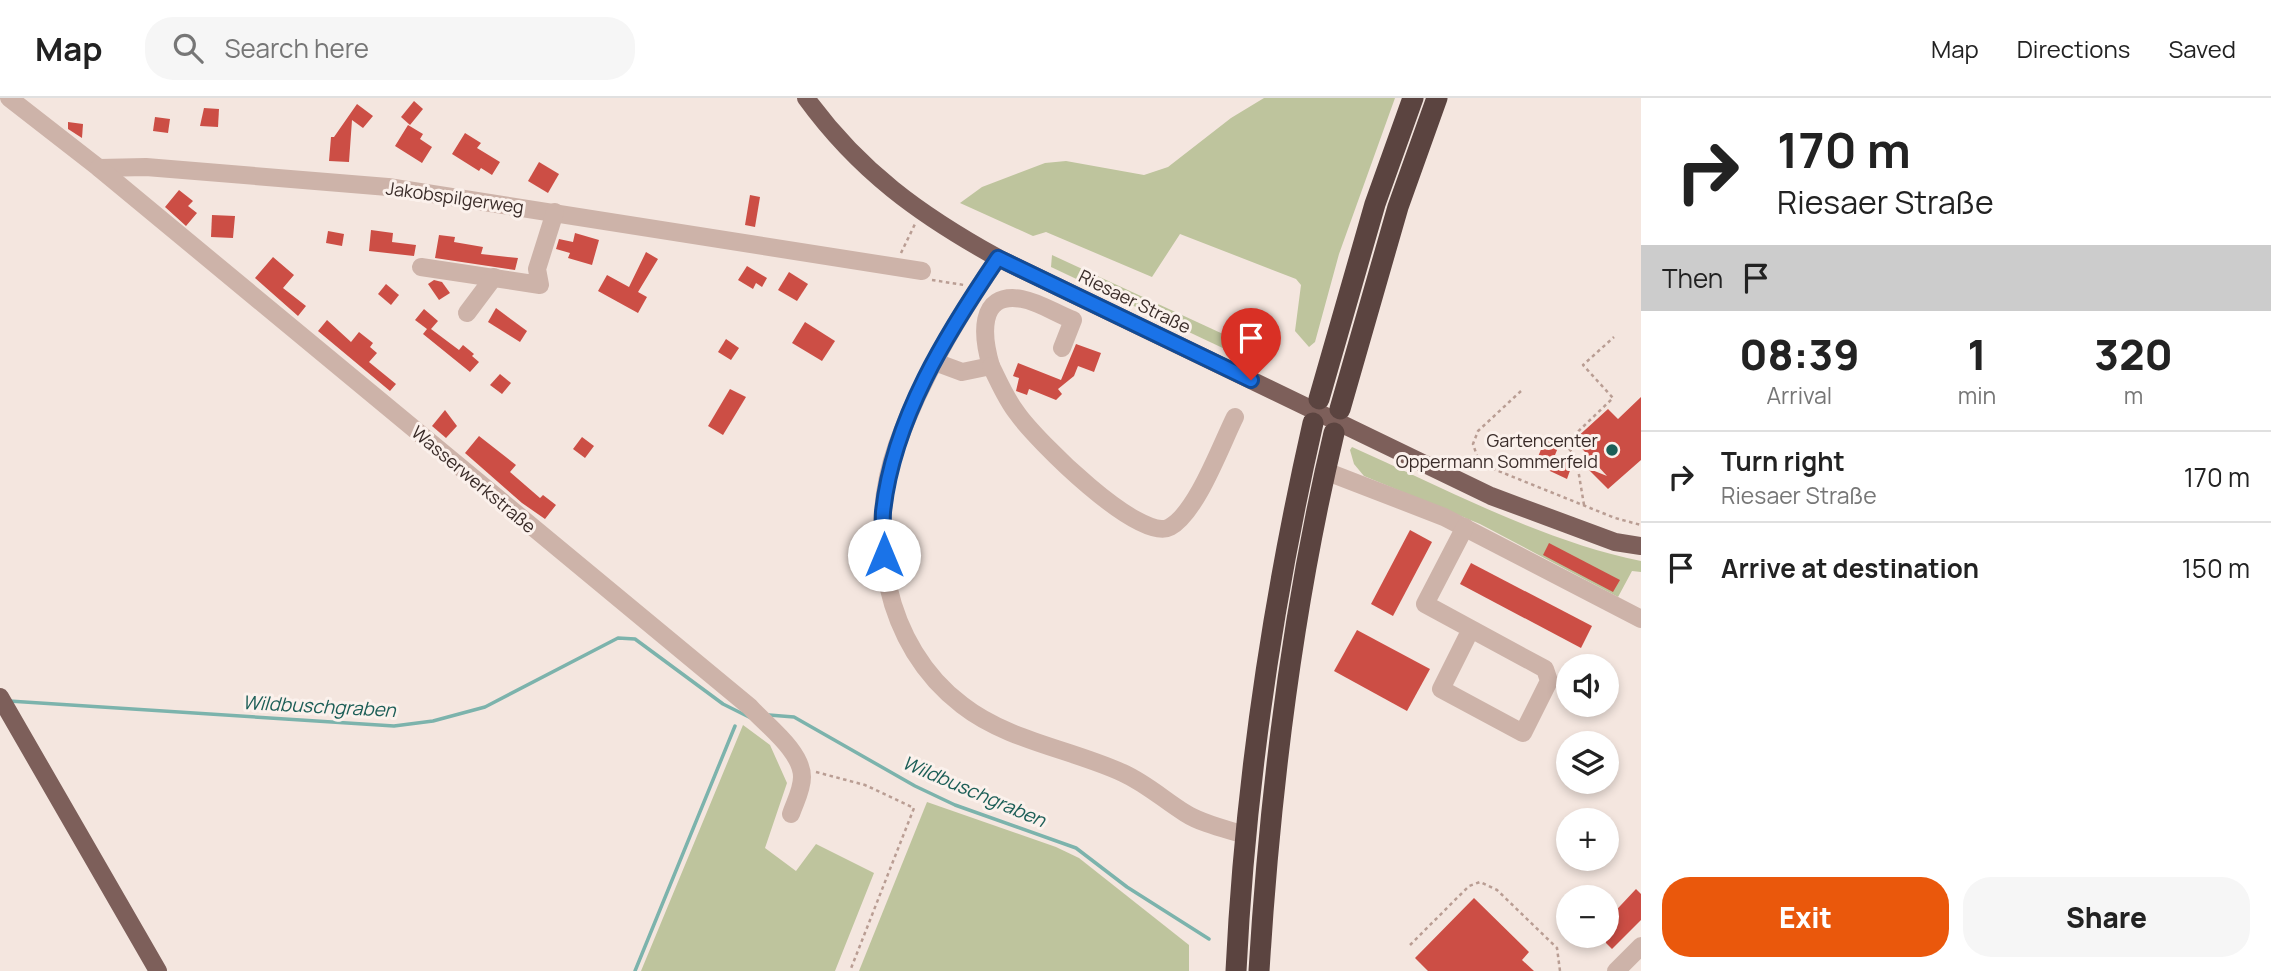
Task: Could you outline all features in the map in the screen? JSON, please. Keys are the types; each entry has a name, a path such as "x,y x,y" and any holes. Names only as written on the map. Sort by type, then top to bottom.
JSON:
{"highway":[{"path":"1319,399 1371,218 1413,98"},
{"path":"1340,409 1398,207 1437,98"},
{"path":"1236,971 1245,835 1256,732 1276,602 1313,423"},
{"path":"1259,971 1270,820 1287,676 1334,433"}],"main road":[{"name":"Riesaer Straße","path":"806,98 841,144 877,178 921,213 998,258 1491,496 1615,542 1641,546"},
{"path":"0,697 158,971"}],"street":[{"path":"9,98 99,168"},
{"name":"Jakobspilgerweg","path":"99,168 145,167 343,182 555,212 922,271"},
{"name":"Wasserwerkstraße","path":"99,168 750,707 792,751 800,766"},
{"path":"421,267 540,285 537,270 555,212"},
{"path":"998,258 956,320 897,446 883,512 884,555 891,604 912,653 940,688 964,707 1016,734 1121,772 1149,785 1187,815 1245,835"},
{"path":"467,313 494,277"},
{"path":"1062,348 1073,320 1025,299 1003,300 989,312 984,326 984,342 991,366 1016,413 1051,452 1112,505 1154,530 1169,528 1190,506 1235,417"},
{"path":"935,362 962,372 991,366"},
{"path":"1325,471 1381,491 1465,527 1641,619"},
{"path":"1465,527 1425,604 1545,669 1549,681 1523,733 1441,689 1471,629"},
{"path":"791,814 801,787 800,766"}],"path":[{"path":"893,268 921,213"},
{"path":"922,271 931,280 978,288"},
{"path":"1584,505 1576,457 1565,444 1613,398 1583,365 1614,337"},
{"path":"1521,391 1478,431 1473,444 1477,456 1491,468 1641,525"},
{"path":"800,766 865,785 914,807 850,971"},
{"path":"1410,945 1469,886 1480,882 1497,890 1557,948 1560,971"}],"green space":[{"path":"1264,98 1395,98 1339,254 1315,342 1309,347 1295,331 1301,285 1296,279 1180,234 1152,277 1046,232 1033,236 960,203 982,187 1045,163 1066,161 1144,175 1168,167 1231,118"},
{"path":"1052,255 1249,346 1266,359 1263,367 1051,267"},
{"path":"1352,447 1530,527 1603,552 1641,561 1641,572 1632,571 1618,597 1480,524 1364,476 1354,464 1350,450"},
{"path":"743,725 770,745 787,783 765,848 796,871 816,844 874,873 835,971 641,971"},
{"path":"927,802 1056,847 1079,858 1189,945 1189,971 859,971"}],"building":[{"path":"414,101 423,109 410,125 401,117"},
{"path":"357,104 373,116 363,128 352,120 349,162 329,161 331,137 334,137"},
{"path":"204,108 219,109 218,127 200,126"},
{"path":"155,117 170,119 168,133 153,131"},
{"path":"68,122 83,124 82,138 68,129"},
{"path":"408,125 423,134 420,139 432,147 422,163 395,146"},
{"path":"465,133 481,143 477,148 500,162 492,175 481,168 479,171 452,154"},
{"path":"539,162 559,174 548,193 528,181"},
{"path":"179,190 193,201 188,206 197,213 186,226 165,207"},
{"path":"750,195 760,197 755,227 745,225"},
{"path":"212,215 235,216 233,238 211,237"},
{"path":"371,230 393,233 392,242 416,245 414,256 369,251"},
{"path":"328,231 344,234 342,246 326,243"},
{"path":"575,233 599,240 592,265 568,258 570,253 556,249 559,239 573,242"},
{"path":"439,235 455,237 454,242 483,247 481,254 518,258 515,270 435,258"},
{"path":"646,252 658,259 638,292 647,297 638,313 598,291 607,275 629,287"},
{"path":"273,257 294,275 283,288 306,306 298,316 255,278"},
{"path":"747,266 767,278 762,287 756,283 753,289 738,280"},
{"path":"789,272 808,284 797,301 778,290"},
{"path":"434,280 442,282 450,293 439,300 428,284"},
{"path":"386,284 399,295 391,305 378,294"},
{"path":"496,308 527,331 520,342 488,322"},
{"path":"424,309 438,321 431,329 459,350 463,345 474,354 472,356 479,362 470,372 423,334 427,329 415,320"},
{"path":"327,320 351,342 359,332 373,343 370,347 377,353 369,362 396,384 390,391 318,331"},
{"path":"805,322 835,341 822,361 792,343"},
{"path":"726,339 739,348 731,360 718,352"},
{"path":"1076,344 1101,353 1094,372 1078,366 1074,376 1058,389 1062,394 1056,400 1029,389 1027,395 1016,391 1019,378 1013,376 1018,363 1061,380"},
{"path":"500,374 511,383 502,394 490,385"},
{"path":"730,389 746,397 723,435 708,426"},
{"name":"Gartencenter Oppermann Sommerfeld","path":"1641,397 1641,460 1608,489 1587,468 1607,476 1574,440 1608,409 1618,419"},
{"path":"445,410 457,426 446,438 432,426"},
{"path":"1547,435 1561,440 1555,455 1573,462 1567,479 1535,464"},
{"path":"479,436 516,465 510,472 540,498 543,495 556,505 545,519 522,503 465,453"},
{"path":"582,437 594,446 585,458 573,449"},
{"path":"1410,530 1432,542 1393,616 1371,604"},
{"path":"1549,543 1620,580 1613,592 1543,555"},
{"path":"1471,563 1592,626 1581,648 1460,584"},
{"path":"1357,630 1430,669 1407,711 1334,671"},
{"path":"1636,889 1641,894 1641,920 1619,942 1619,907"},
{"path":"1474,898 1529,952 1522,960 1534,971 1428,971 1415,958"}],"waterway":[{"name":"Wildbuschgraben","path":"9,701 394,726 433,721 485,707 618,638 635,639 723,704 751,718"},
{"name":"Wildbuschgraben","path":"769,715 794,717 915,786 955,805 1076,848 1127,887 1209,939"},
{"path":"635,971 735,726"}],"place":[{"name":"Gartencenter Oppermann Sommerfeld","path":"1612,450"}],"route":[{"path":"884,555 883,512 897,446 956,320 998,258 1251,380"}]}
